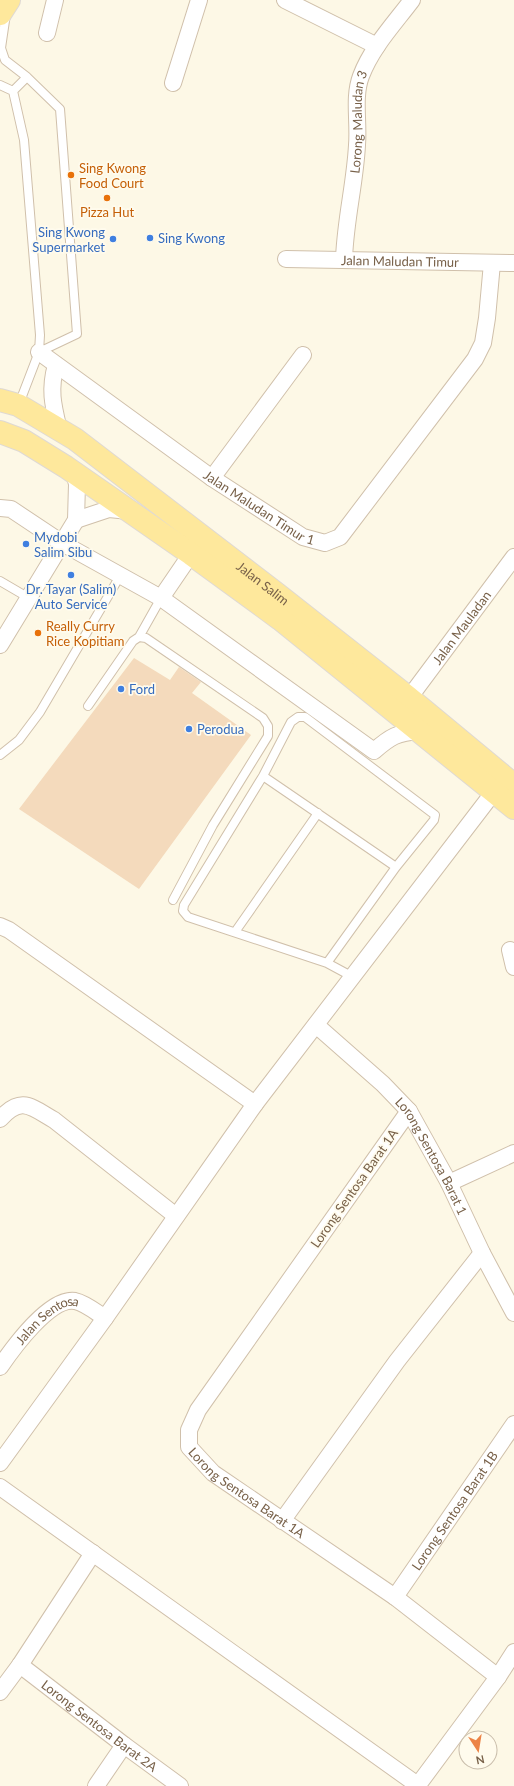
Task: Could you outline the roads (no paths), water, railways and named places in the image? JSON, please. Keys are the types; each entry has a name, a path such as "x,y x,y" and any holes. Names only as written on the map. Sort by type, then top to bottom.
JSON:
{"main road":[{"name":"Jalan Salim","path":"5,401 75,439 264,584 409,698 514,785"},
{"name":"Jalan Salim","path":"0,432 24,441 70,470 192,554 280,619 514,808"},
{"path":"0,447 70,470"}],"street":[{"path":"47,33 55,0"},
{"path":"173,84 199,0"},
{"path":"285,0 377,46"},
{"name":"Lorong Maludan 3","path":"344,260 346,229 358,144 358,86 362,74 377,46 412,0"},
{"name":"Jalan Maludan Timur","path":"286,259 514,263"},
{"name":"Jalan Maludan Timur 1","path":"38,352 212,478 303,537 325,543 340,537 475,359 483,343 492,263"},
{"path":"212,478 303,355"},
{"path":"56,365 52,378 52,402 59,430"},
{"path":"0,646 76,520 77,484 70,470"},
{"path":"0,508 11,510 62,543 161,598 370,756 386,740 401,732 419,731"},
{"path":"76,520 109,509 131,512"},
{"path":"161,598 192,554"},
{"name":"Jalan Mauladan","path":"409,698 514,557"},
{"path":"0,1463 105,1318 255,1104 493,792"},
{"path":"0,926 9,930 255,1104"},
{"path":"510,950 514,968"},
{"name":"Lorong Sentosa Barat 1","path":"316,1024 383,1084 409,1111 449,1183 482,1253 514,1313"},
{"path":"0,1119 9,1109 19,1105 31,1107 54,1120 176,1216"},
{"name":"Lorong Sentosa Barat 1A","path":"409,1111 198,1410 189,1430 189,1447 213,1473 395,1597 498,1677"},
{"path":"449,1183 514,1153"},
{"path":"282,1521 397,1361 482,1253"},
{"name":"Jalan Sentosa","path":"0,1367 47,1311 61,1303 73,1301 80,1303 105,1318"},
{"name":"Lorong Sentosa Barat 1B","path":"395,1597 514,1424"},
{"path":"0,1487 419,1786 498,1677 514,1652"},
{"path":"0,1692 20,1665 93,1553"},
{"name":"Lorong Sentosa Barat 2A","path":"20,1665 180,1786"},
{"path":"96,1786 124,1745"}],"lane":[{"path":"5,6 1,48 5,60 27,77 60,109 77,334 38,352"},
{"path":"13,91 27,77"},
{"path":"0,85 13,91"},
{"path":"5,401 38,352 40,327 24,140 13,91"},
{"path":"0,755 20,740 40,712 120,576"},
{"path":"0,581 29,598"},
{"path":"88,706 133,641 139,637 161,598"},
{"path":"139,637 146,638 263,718 268,726 268,736 213,825 173,900"},
{"path":"327,962 396,868 434,820 436,815 370,756 305,717 298,717 291,722 263,776 184,905 183,911 188,917 327,962 352,977"},
{"path":"263,776 396,868"},
{"path":"236,932 318,813"}],"place":[{"name":"Sing Kwong Food Court","path":"71,175"},
{"name":"Pizza Hut","path":"107,198"},
{"name":"Sing Kwong","path":"150,238"},
{"name":"Sing Kwong Supermarket","path":"113,239"},
{"name":"Mydobi Salim Sibu","path":"26,544"},
{"name":"Dr. Tayar (Salim) Auto Service","path":"71,575"},
{"name":"Really Curry Rice Kopitiam","path":"38,633"},
{"name":"Ford","path":"121,689"},
{"name":"Perodua","path":"189,729"}]}
